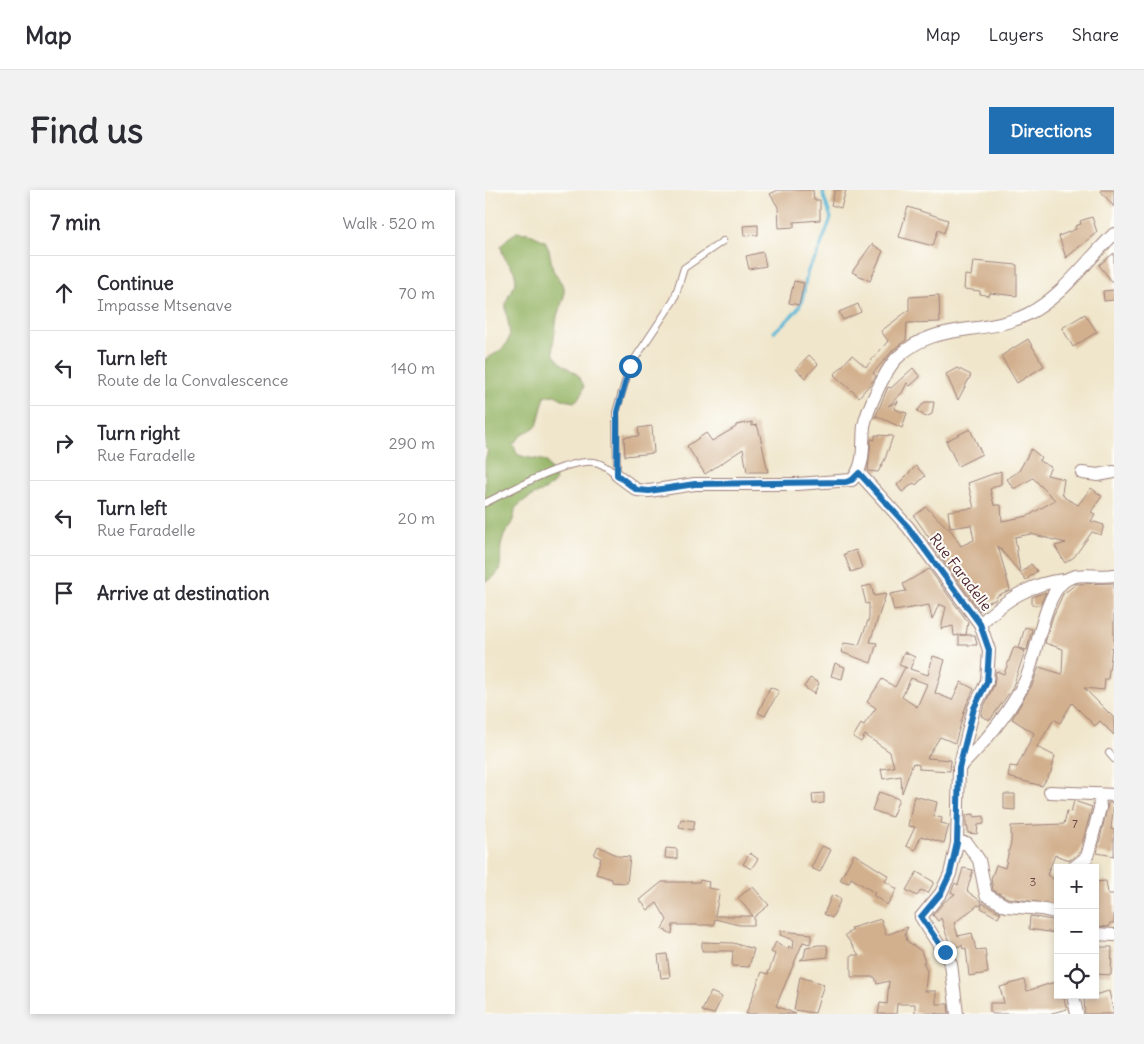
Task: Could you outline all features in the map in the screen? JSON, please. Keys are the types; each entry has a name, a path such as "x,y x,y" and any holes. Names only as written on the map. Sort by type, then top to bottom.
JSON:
{"street":[{"path":"617,475 637,490 649,491 695,484 846,482 852,480 859,473 865,424 872,403 895,360 905,350 919,340 929,336 979,328 1027,315 1052,296 1114,234"},
{"path":"1082,473 1098,475 1114,472"},
{"name":"Rue Faradelle","path":"859,473 908,527 980,624 989,650 987,682 974,708 959,768 957,843 950,874 941,893 921,917 951,964 957,1014"},
{"path":"980,624 1007,600 1028,588 1083,574 1097,577 1114,575"},
{"path":"959,768 1001,720 1025,681 1051,600 1057,588 1064,580"},
{"path":"1050,792 1114,795"},
{"path":"1078,864 1087,857 1100,808 1099,794"},
{"path":"957,843 967,843 979,860 986,895 1005,906 1054,912"},
{"path":"1099,934 1114,935"},
{"path":"1074,999 1077,1014"}],"lane":[{"path":"617,475 617,412 630,366 673,300 684,268 723,242"},
{"path":"485,504 567,464 593,462 603,465 617,475"},
{"path":"1109,753 1114,759"}],"green space":[{"path":"517,232 528,233 545,241 549,250 553,270 564,287 564,297 557,316 553,345 554,355 561,363 578,375 584,386 581,396 574,402 564,400 555,395 545,396 537,426 520,436 513,444 517,454 546,461 556,480 547,489 526,500 515,509 512,521 501,544 500,563 497,574 485,581 485,460 488,450 485,448 485,359 503,348 509,338 506,303 516,278 503,255 501,246"}],"building":[{"path":"778,190 813,190 814,200 820,200 820,220 794,222 794,227 779,228 778,207 770,194"},
{"path":"835,190 846,190 841,208 831,205"},
{"path":"1100,190 1114,190 1114,207"},
{"path":"908,207 948,220 944,233 938,230 933,246 899,237"},
{"path":"1092,217 1097,232 1066,258 1059,236 1076,229 1075,226 1081,224 1080,221"},
{"path":"758,225 758,235 744,236 743,226"},
{"path":"872,244 883,251 870,281 852,272"},
{"path":"763,252 766,266 749,269 746,256"},
{"path":"1114,253 1114,284 1099,265"},
{"path":"973,261 1017,265 1017,296 990,293 989,296 980,294 980,291 964,289 965,275 971,276"},
{"path":"794,281 804,283 799,305 789,303"},
{"path":"1114,290 1114,300 1104,301 1103,291"},
{"path":"939,295 940,322 907,323 906,340 894,349 873,373 876,376 859,397 834,375 852,355 866,367 888,341 881,331 909,310 909,297"},
{"path":"858,304 861,312 843,320 839,312"},
{"path":"1085,314 1097,332 1073,347 1062,328"},
{"path":"1028,339 1044,366 1017,383 1001,356"},
{"path":"809,355 818,364 805,378 796,369"},
{"path":"913,368 920,377 910,386 907,383 902,393 888,406 898,401 894,409 907,413 902,428 877,416 875,418 888,387 891,388"},
{"path":"957,368 971,375 958,400 946,374"},
{"path":"925,402 934,402 932,414 926,417 917,411"},
{"path":"752,422 752,426 757,425 759,431 768,472 747,472 743,449 705,474 687,446 706,433 712,441 736,427 736,425"},
{"path":"652,426 654,453 625,456 624,437 639,436 638,428"},
{"path":"970,429 982,454 958,466 946,441"},
{"path":"875,435 893,436 878,472 868,471 871,439 875,440"},
{"path":"1031,449 1041,457 1039,461 1051,467 1047,475 1064,479 1062,493 1065,498 1078,505 1091,488 1102,496 1091,512 1095,514 1091,521 1104,525 1101,535 1092,532 1074,557 1065,563 1055,546 1066,543 1031,534 1015,537 1020,573 998,546 1010,590 998,595 995,600 978,605 980,611 928,540 930,539 914,516 926,507 952,532 961,546 974,540 971,525 950,528 948,511 974,508 968,483 1001,471 1001,484 990,489 994,505 1001,505 1002,521 1028,516 1055,500 1033,478 1016,488 1013,488 1007,479 1019,471"},
{"path":"916,466 925,476 916,485 914,483 902,492 897,485"},
{"path":"856,550 862,568 851,572 844,554"},
{"path":"1031,564 1037,571 1026,580 1020,573"},
{"path":"929,569 968,622 966,635 975,635 977,645 959,645 959,635 954,636 953,626 941,629 946,607 939,604 932,620 929,605 894,611 890,594 906,591 903,584"},
{"path":"1114,583 1114,650 1112,647 1108,679 1105,679 1104,690 1084,688 1114,718 1114,735 1100,721 1095,726 1072,703 1060,723 1054,719 1037,747 1055,756 1051,772 1042,786 1008,777 1010,766 1017,767 1034,733 1012,719 1032,685 1039,667 1062,674 1063,649 1045,643 1053,616 1063,594 1076,584"},
{"path":"871,585 874,596 886,594 870,642 877,643 871,663 841,652 844,643 859,645 869,618 869,603 866,604 862,587"},
{"path":"1046,592 1040,605 1032,605 1032,597"},
{"path":"1025,627 1032,629 1027,650 1019,648"},
{"path":"1014,647 1025,651 1012,689 990,720 981,716 982,711 994,685 996,671 1004,674"},
{"path":"904,652 915,657 910,669 928,675 933,656 945,660 935,693 952,700 961,682 974,689 966,706 955,743 940,737 927,758 951,760 950,771 919,769 919,765 913,763 902,793 901,776 883,779 881,769 894,767 890,752 865,735 861,742 853,737 861,724 863,726 876,708 867,702 882,679 895,687 905,667 899,665","holes":["911,678 927,684 917,707 902,697"]},
{"path":"835,663 845,667 842,679 831,676"},
{"path":"810,678 819,683 814,694 804,687"},
{"path":"770,687 779,691 765,716 758,713"},
{"path":"879,792 899,799 892,817 872,810"},
{"path":"824,793 824,803 813,804 812,794"},
{"path":"1004,794 1015,794 1015,810 1004,809"},
{"path":"914,796 937,802 934,816 942,818 941,823 949,825 944,843 921,836 915,850 906,846 915,827 908,826"},
{"path":"1074,801 1092,807 1080,852 1070,860 1055,855 1047,875 1054,879 1054,905 1008,898 993,890 991,879 996,865 1005,868 1011,842 1011,826 1064,824 1067,811 1071,812"},
{"path":"1108,803 1114,803 1111,829 1114,830 1114,856 1097,853"},
{"path":"974,814 974,817 984,816 984,824 978,825 977,834 968,833 968,827 966,827 966,815"},
{"path":"681,819 695,821 693,830 679,827"},
{"path":"598,846 618,856 630,857 627,883 612,882 612,879 596,874 601,858 594,855"},
{"path":"822,846 831,850 820,872 811,868"},
{"path":"666,848 677,849 677,859 665,858"},
{"path":"750,853 758,859 751,869 743,864"},
{"path":"854,854 889,876 885,881 897,889 887,905 873,895 875,893 851,878 849,883 840,880"},
{"path":"963,868 973,870 967,891 982,902 980,906 978,905 954,923 958,936 972,933 976,950 985,949 988,973 969,976 966,948 963,949 962,945 951,949 941,918 938,921 933,915 944,902 955,894 951,892 955,883 958,885"},
{"path":"917,872 934,882 928,893 921,890 917,896 906,890"},
{"path":"700,880 709,882 708,888 720,890 715,916 753,916 738,898 752,886 769,905 754,917 754,925 739,925 715,919 714,925 673,925 672,934 662,929 667,920 657,903 648,910 640,900 662,882 699,882"},
{"path":"1106,881 1108,894 1114,894 1114,923 1110,923 1109,927 1099,926 1099,882"},
{"path":"832,895 841,899 832,918 824,914"},
{"path":"983,903 1001,913 998,918 981,908"},
{"path":"1030,916 1054,920 1054,933 1029,929"},
{"path":"881,919 886,935 908,927 905,933 907,941 921,951 925,962 923,962 927,971 925,991 936,991 936,1004 948,1004 949,1014 915,1013 915,1004 897,1004 896,1014 878,1014 880,1003 887,1004 889,981 877,984 875,977 851,977 851,955 859,955 845,935 853,930 851,928"},
{"path":"781,931 812,934 810,944 803,942 776,1006 796,1014 746,1014 762,972 768,974 775,954 771,952 776,942 788,949 789,946 793,949 794,940 780,935"},
{"path":"702,942 733,943 754,949 749,967 732,966 733,951 702,951"},
{"path":"827,945 828,957 800,960 804,957 806,947"},
{"path":"1099,947 1112,947 1111,975 1099,974"},
{"path":"667,954 670,977 661,978 658,955"},
{"path":"800,977 824,984 815,1013 794,1010"},
{"path":"1024,980 1027,991 1054,982 1054,999 1064,999 1067,1009 1048,1014 993,1014 990,1012 990,1003 1004,1003 1000,987"},
{"path":"1109,991 1114,1014 1085,1014 1084,999 1099,999 1099,994"},
{"path":"711,992 722,997 714,1014 702,1011"}],"waterway":[{"path":"774,332 793,315 801,303 807,273 816,258 831,218 823,194 825,190"}],"route":[{"path":"630,366 617,412 617,475 628,485 637,490 649,491 695,484 846,482 852,480 859,473 908,527 917,542 980,624 988,642 990,658 987,682 974,708 967,729 959,768 957,843 950,874 941,893 921,917 926,927 945,952"}]}
